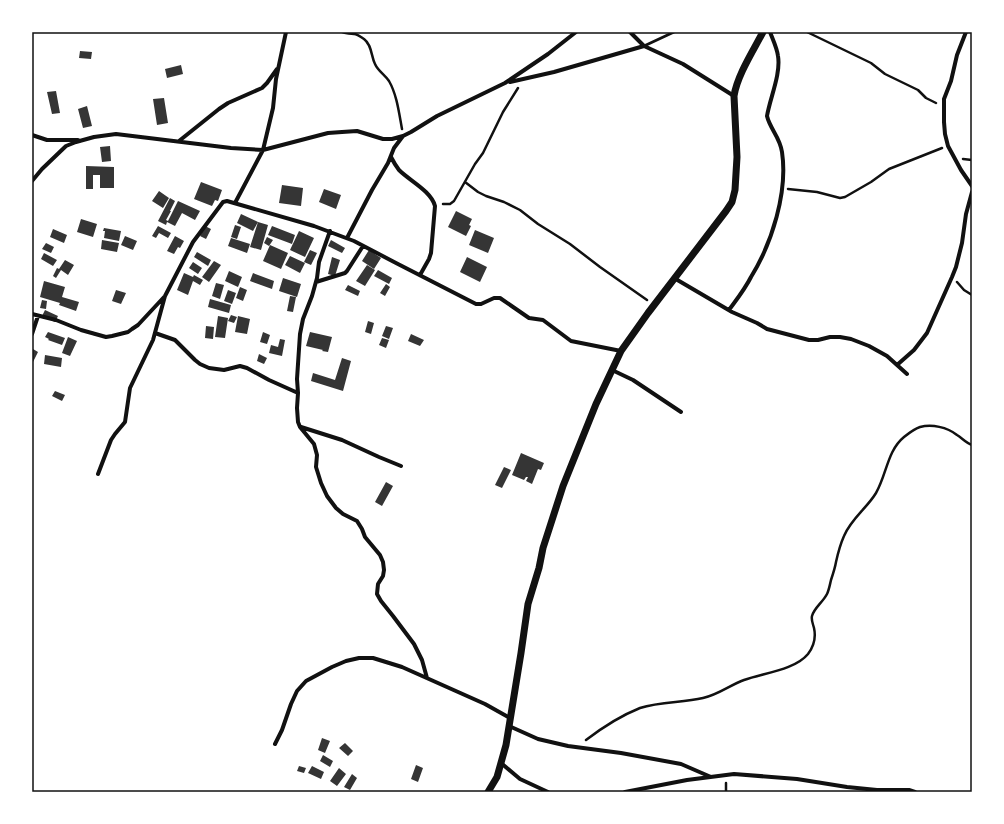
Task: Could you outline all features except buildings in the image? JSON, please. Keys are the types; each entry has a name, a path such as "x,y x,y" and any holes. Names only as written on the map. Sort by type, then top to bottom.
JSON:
{"street":[{"path":"235,203 262,150 273,108 276,79 286,32"},
{"path":"32,180 66,146 94,137 116,134 231,148 262,150 328,133 357,131 383,139 392,139 403,136 437,116 505,83 548,54 576,32"},
{"path":"630,32 644,46 683,64 734,96"},
{"path":"488,792 497,777 506,745 528,604 539,568 543,548 563,486 596,404 621,351 732,202 735,190 736,157 735,88 763,32"},
{"path":"729,310 752,277 765,250 781,199 783,167 782,152 780,141 767,116 778,62 777,51 770,32"},
{"path":"966,32 955,61 943,106 945,134 948,146 961,170 972,186"},
{"path":"505,83 554,72 644,46"},
{"path":"179,141 228,103 262,88 279,67"},
{"path":"32,135 47,140 83,140"},
{"path":"347,238 394,148 403,136"},
{"path":"390,157 398,169 420,187 434,203 435,212 430,259 420,275"},
{"path":"897,365 914,350 927,333 952,277 962,243 966,214 972,192"},
{"path":"98,474 110,440 126,422 130,388 153,340 165,296 193,242 225,201 330,231 363,246 476,304 481,304 497,297 502,298 529,318 543,320 571,341 621,351"},
{"path":"330,231 319,262 312,296 301,326 297,379 298,422 300,427 314,444 317,456 316,467 328,496 336,508 343,514 357,521 365,537 380,555 384,570 378,584 378,594 381,601 414,644 422,660 428,678"},
{"path":"316,282 345,273 363,246"},
{"path":"674,278 729,310 767,329 809,340 818,340 830,337 851,338 887,356 907,374"},
{"path":"32,314 56,320 81,330 106,337 128,332 138,325 165,296"},
{"path":"32,334 38,316"},
{"path":"155,333 175,340 195,360 209,368 224,370 240,366 298,393"},
{"path":"612,370 633,380 681,412"},
{"path":"300,427 342,440 401,466"},
{"path":"275,744 297,691 306,681 332,667 346,661 359,658 373,658 402,667 485,704 510,718"},
{"path":"509,726 538,739 576,748 621,753 681,764 712,777"},
{"path":"501,763 520,779 548,792"},
{"path":"625,792 686,780 734,774 797,779 877,790 909,790 915,792"}],"lane":[{"path":"644,46 674,32"}],"path":[{"path":"342,32 356,34 368,43 377,68 387,78 391,85 403,136"},
{"path":"807,32 871,63 885,74 918,90 930,100 943,106"},
{"path":"434,203 450,204 454,202 475,164 483,153 503,112 524,79"},
{"path":"782,189 817,192 840,198 845,197 871,182 889,169 948,146"},
{"path":"465,182 478,192 520,210 654,305"},
{"path":"952,277 964,290 972,295"},
{"path":"576,748 614,720 641,708 655,704 693,700 713,695 745,680 773,672 802,660 809,653 813,644 815,638 811,618 812,614 824,600 828,592 843,537 848,526 871,501 884,475 888,460 900,440 912,430 921,427 934,426 944,428 972,445"}]}
